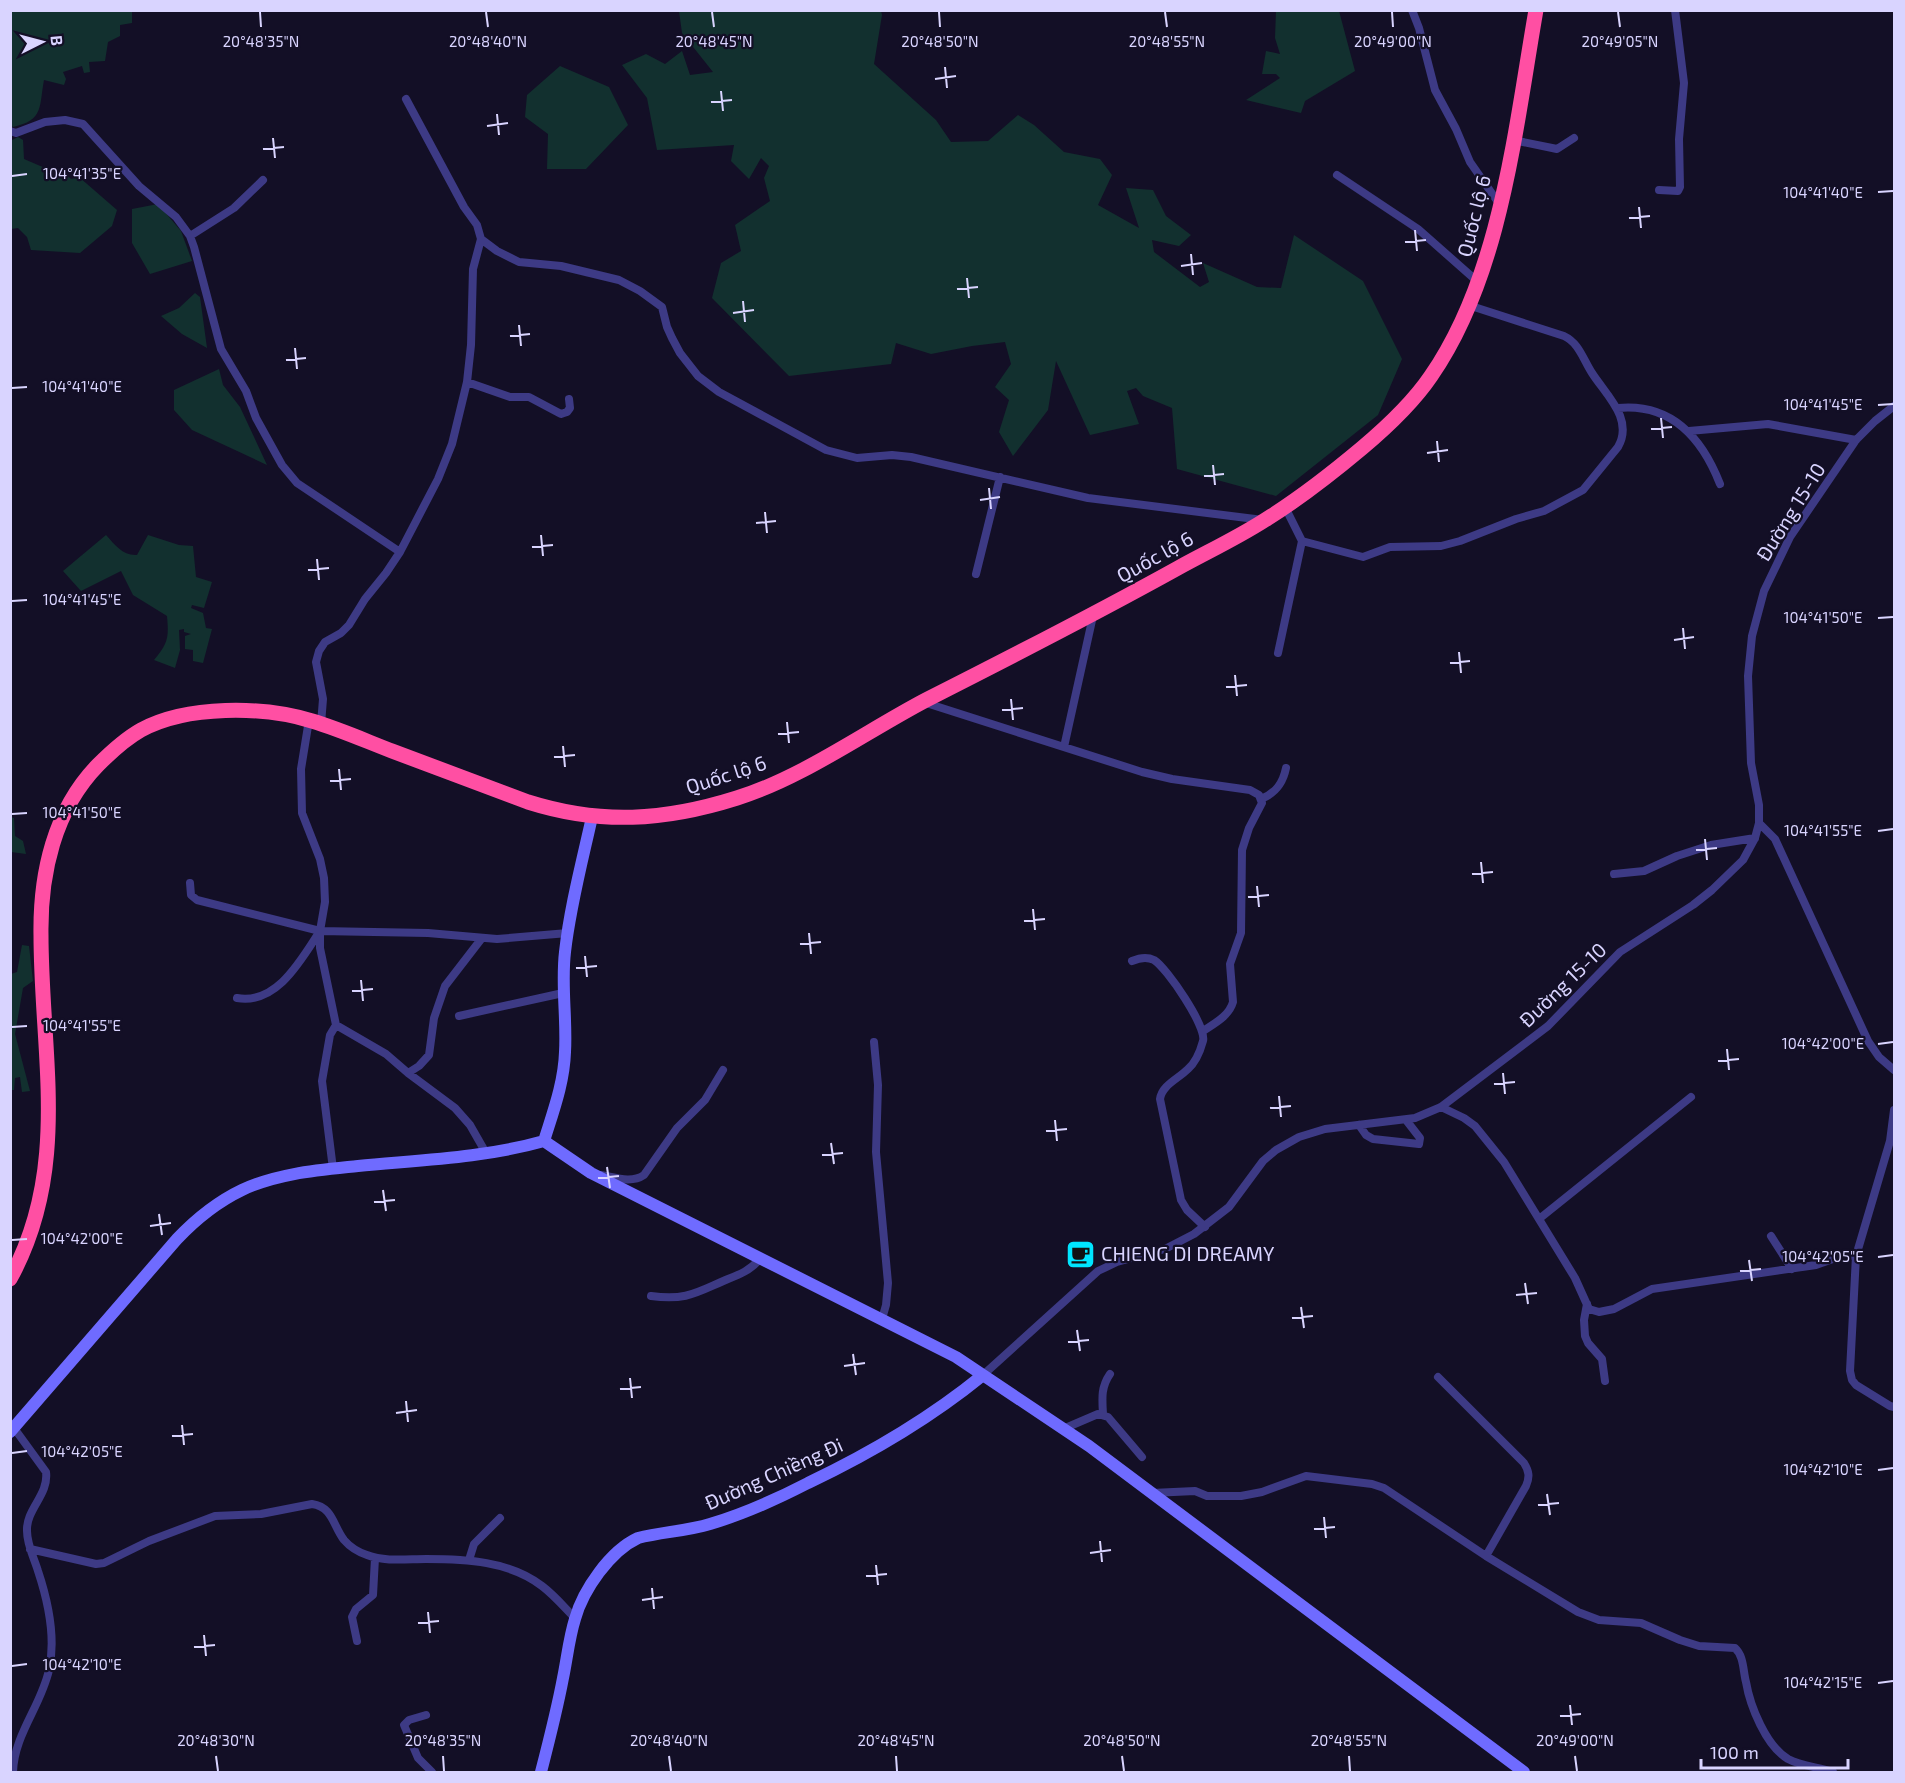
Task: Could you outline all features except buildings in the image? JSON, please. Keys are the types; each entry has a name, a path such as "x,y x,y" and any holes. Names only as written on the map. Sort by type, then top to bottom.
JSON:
{"highway":[{"name":"Quốc lộ 6","path":"10,1279 24,1254 38,1210 44,1182 50,1124 41,936 42,899 49,855 69,803 92,771 108,755 142,730 164,722 188,715 229,710 253,710 315,722 528,802 556,811 592,817 635,818 669,814 739,798 789,776 922,702 1093,616 1265,520 1336,469 1387,427 1431,377 1453,339 1479,282 1500,207 1536,10"}],"street":[{"path":"1412,10 1436,90 1470,162 1500,207"},
{"path":"1659,190 1678,190 1680,187 1679,139 1684,83 1675,10"},
{"path":"333,1169 322,1081 330,1035 336,1025 321,957 320,931 325,902 324,878 320,859 302,813 301,769 323,699 316,662 325,642 350,625 365,599 400,552 446,459 461,413 467,382 471,345 473,269 481,239 477,225 464,207 406,99"},
{"path":"10,131 16,133 45,123 65,120 83,124 139,186 176,217 190,236 217,339 286,473 297,483 400,552"},
{"path":"1513,140 1557,149 1574,138"},
{"path":"1337,175 1411,224 1479,282"},
{"path":"190,236 234,208 263,180"},
{"path":"481,239 504,256 519,262 569,268 619,280 640,291 662,307 672,338 680,353 698,376 719,392 826,450 857,458 892,455 911,457 1096,499 1265,520"},
{"path":"1302,542 1363,557 1390,547 1448,545 1515,519 1544,512 1588,487 1618,447 1622,441 1624,429 1618,408 1594,376 1573,341 1564,336 1468,305"},
{"path":"467,382 510,398 529,397 561,414 570,408 569,399"},
{"name":"Đường 15-10","path":"983,1375 1098,1271 1117,1262 1172,1246 1205,1227 1229,1207 1258,1167 1276,1150 1299,1137 1316,1131 1406,1120 1441,1107 1548,1026 1620,952 1682,913 1712,890 1743,860 1755,838 1759,823 1759,805 1751,763 1748,692 1749,659 1758,612 1771,574 1790,537 1856,440 1894,406"},
{"path":"1618,408 1638,407 1654,411 1669,417 1689,431 1711,465 1720,484"},
{"path":"1689,431 1768,424 1856,440"},
{"path":"976,574 1000,477"},
{"path":"1278,653 1302,542 1285,507"},
{"path":"1064,747 1093,616"},
{"path":"922,702 1162,778 1256,791 1262,803 1249,828 1242,850 1240,933 1230,964 1233,1002 1225,1015 1203,1031"},
{"path":"1261,799 1268,796 1280,784 1286,768"},
{"path":"544,1141 559,1092 564,1066 566,1042 564,966 568,933 592,817"},
{"path":"1759,823 1775,839 1868,1041 1894,1070"},
{"path":"1614,874 1644,871 1677,855 1712,845 1755,838"},
{"path":"190,883 190,895 197,900 320,931 420,932 508,939 568,933"},
{"path":"237,998 258,997 282,982 297,966 320,931"},
{"path":"408,1073 419,1066 429,1055 434,1018 445,986 482,938"},
{"path":"1132,961 1144,957 1156,961 1186,1000 1203,1031 1203,1042 1195,1060 1166,1088 1160,1099 1181,1200 1205,1227"},
{"path":"459,1016 563,993"},
{"path":"336,1025 386,1054 460,1112 486,1153"},
{"path":"874,1042 878,1073 876,1152 888,1283 888,1297 882,1319"},
{"path":"591,1173 630,1180 640,1178 677,1128 705,1100 723,1070"},
{"path":"1539,1219 1691,1097"},
{"path":"1441,1107 1464,1118 1480,1131 1515,1176 1575,1278 1589,1310 1614,1309 1652,1289 1792,1269 1816,1265 1836,1257 1856,1256"},
{"path":"1894,1110 1890,1141 1856,1256 1850,1371 1851,1380 1892,1407 1894,1417"},
{"path":"1359,1125 1370,1138 1419,1144 1420,1138 1406,1120"},
{"path":"13,1773 13,1762 19,1739 45,1683 51,1653 51,1634 44,1591 30,1549 27,1529 45,1485 46,1472 12,1430 177,1239 206,1212 243,1190 261,1182 282,1177 333,1169 486,1153 544,1141 591,1173 759,1260 956,1357 1063,1429 1152,1493 1524,1773"},
{"path":"1771,1236 1792,1269"},
{"path":"651,1296 668,1299 699,1293 750,1270 759,1260"},
{"path":"1587,1304 1584,1320 1585,1336 1602,1359 1605,1381"},
{"path":"1103,1414 1102,1392 1104,1383 1110,1374"},
{"name":"Đường Chiềng Đi","path":"541,1773 575,1618 600,1571 628,1543 655,1534 708,1525 853,1462 938,1410 983,1375"},
{"path":"1438,1377 1524,1463 1528,1470 1526,1486 1486,1556"},
{"path":"1063,1429 1103,1414"},
{"path":"1103,1414 1142,1457"},
{"path":"1152,1493 1195,1491 1208,1496 1241,1496 1263,1492 1306,1476 1372,1484 1384,1488 1486,1556 1578,1612 1599,1620 1641,1623 1699,1646 1735,1647 1742,1660 1746,1685 1755,1714 1782,1755 1833,1773"},
{"path":"30,1549 96,1564 105,1563 149,1541 215,1516 261,1514 312,1504 319,1505 328,1512 343,1539 355,1550 375,1558 469,1560 500,1566 535,1581 575,1618"},
{"path":"469,1560 474,1544 500,1518"},
{"path":"357,1641 352,1617 356,1609 373,1596 375,1558"},
{"path":"426,1715 409,1719 404,1725 418,1758 432,1773"}],"green space":[{"path":"11,10 132,11 132,23 120,25 120,36 108,42 105,61 89,62 90,72 84,73 82,66 63,72 66,79 64,85 44,80 40,105 35,116 30,121 13,127 10,125"},
{"path":"679,11 881,11 874,64 936,120 951,142 988,141 1018,115 1034,125 1064,152 1100,159 1112,175 1098,205 1139,228 1126,188 1153,190 1166,216 1191,235 1179,246 1152,240 1154,252 1200,287 1209,282 1203,263 1257,287 1281,288 1294,235 1363,281 1402,359 1378,415 1276,496 1177,469 1172,408 1143,396 1136,388 1127,391 1139,424 1090,435 1056,361 1048,410 1013,456 999,432 1009,400 995,387 1011,364 1005,342 931,354 896,343 891,364 789,376 712,298 721,263 741,251 735,225 770,201 764,178 769,166 761,158 749,179 731,161 734,145 657,150 647,98 622,65 646,54 665,64 682,51 690,75 713,72 682,33"},
{"path":"1276,11 1339,11 1355,71 1305,101 1301,113 1246,100 1280,78 1276,74 1262,74 1266,51 1280,54 1275,38"},
{"path":"560,66 609,87 628,125 586,169 547,169 548,134 525,117 527,95"},
{"path":"18,137 23,140 24,159 45,168 61,169 71,179 79,177 117,210 112,226 80,253 31,250 27,237 18,228 11,229 10,141"},
{"path":"158,204 181,231 192,261 150,274 132,243 132,209"},
{"path":"195,293 200,297 207,348 182,334 161,316 179,308"},
{"path":"219,369 223,385 240,407 267,465 192,430 174,410 174,390"},
{"path":"106,535 120,549 132,555 137,555 148,535 179,545 193,546 196,577 212,582 204,608 192,605 191,608 203,613 206,628 212,629 203,663 193,661 193,650 185,649 185,636 191,634 184,632 184,629 179,630 180,650 175,668 154,660 167,640 167,616 133,595 121,571 81,591 63,571"},
{"path":"11,817 14,818 15,836 23,841 26,854 11,852"},
{"path":"22,945 29,946 33,981 23,988 15,1034 30,1091 22,1092 20,1077 15,1078 14,1090 10,1090 11,974 17,972"}],"place":[{"name":"CHIENG DI DREAMY","path":"1080,1254"}]}
